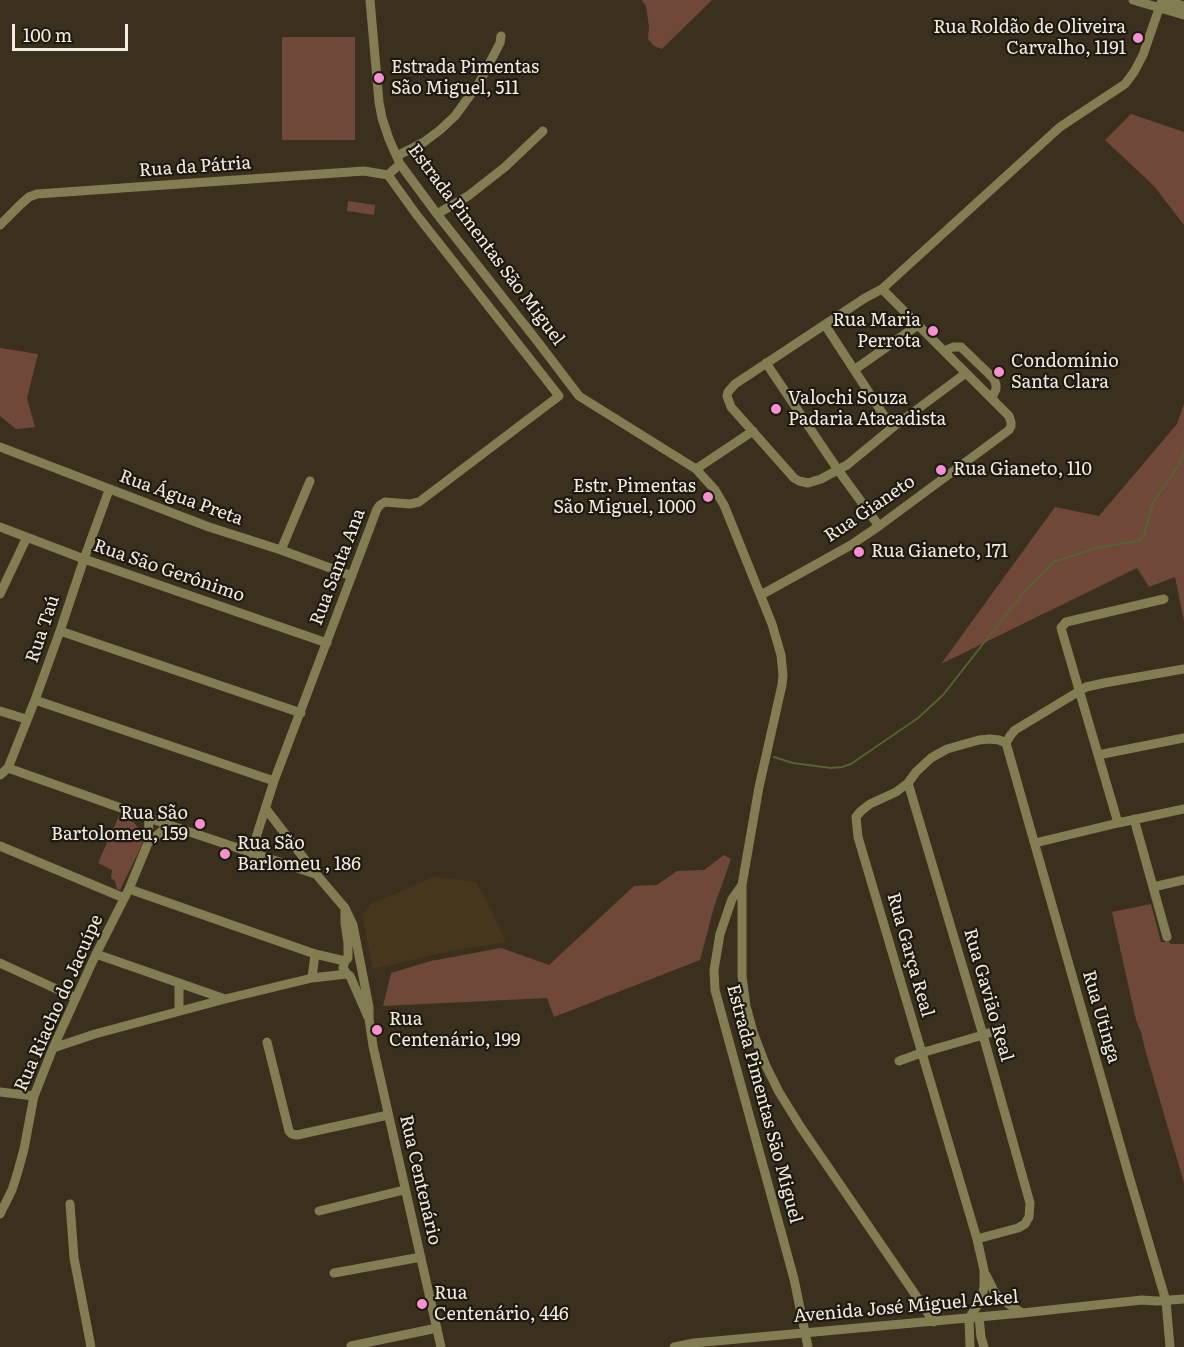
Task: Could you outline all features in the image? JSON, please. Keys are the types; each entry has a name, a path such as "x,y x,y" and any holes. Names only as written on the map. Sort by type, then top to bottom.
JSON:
{"street":[{"name":"Estrada Pimentas São Miguel","path":"370,0 379,102 389,139 398,160 579,396 696,469 715,490 724,505 777,640 783,675 782,685 759,787 742,885 732,899 720,934 714,970 715,990 794,1279 808,1347"},
{"path":"1133,0 1184,6"},
{"path":"1162,3 1184,15"},
{"path":"966,373 838,471 813,482 803,483 794,478 731,407 727,396 735,384 882,289 1060,127 1125,84 1143,55 1162,3"},
{"path":"388,175 398,160 440,130 455,116 479,83 500,43 501,36"},
{"path":"438,214 468,196 506,167 543,131"},
{"name":"Rua da Pátria","path":"0,225 21,204 37,194 364,171 388,175"},
{"name":"Estrada Pimentas São Miguel","path":"388,175 559,396"},
{"path":"882,289 918,325 944,351 966,373 992,398 996,385 987,372 961,347 953,347 944,351"},
{"path":"825,325 892,428"},
{"path":"854,370 918,325"},
{"path":"766,363 838,471 879,526"},
{"path":"559,396 579,396"},
{"name":"Rua Santa Ana","path":"251,853 274,781 377,509 385,502 410,504 419,502 559,396"},
{"name":"Rua Gianeto","path":"761,595 851,545 1009,430 1011,422 1009,416 992,398"},
{"path":"696,469 753,432"},
{"name":"Rua Água Preta","path":"0,447 209,527 352,576"},
{"path":"281,550 310,481"},
{"name":"Rua Taú","path":"0,775 8,768 35,700 110,490"},
{"name":"Rua São Gerônimo","path":"0,527 84,559 327,643"},
{"path":"0,594 27,537"},
{"path":"1118,823 1061,628 1066,622 1164,599"},
{"path":"60,631 300,713"},
{"path":"1006,743 1015,730 1080,690 1104,683 1184,669"},
{"path":"35,700 274,781"},
{"path":"0,711 26,719"},
{"path":"1098,755 1184,738"},
{"name":"Rua Garça Real","path":"984,1270 856,826 856,817 870,804 896,792 908,783 931,758 947,749 979,740 990,739 1006,743"},
{"name":"Rua Utinga","path":"1006,743 1165,1298 1170,1347"},
{"path":"8,768 316,874"},
{"name":"Rua Gavião Real","path":"908,783 1030,1203 1029,1217 1025,1224 976,1239"},
{"name":"Rua Centenário","path":"266,809 345,908 353,925 369,1007 373,1046 441,1347"},
{"path":"1035,843 1184,809"},
{"name":"Rua Riacho do Jacuípe","path":"0,1214 12,1190 18,1171 34,1096 53,1048 127,893 148,843 149,818"},
{"path":"1134,819 1167,938"},
{"name":"Rua Riacho do Jacuípe","path":"148,843 169,825"},
{"path":"0,846 127,893 315,954 355,958 361,966 357,975 312,978 179,1011 77,1039 53,1048"},
{"path":"1153,887 1184,880"},
{"path":"742,885 741,965 744,996 753,1032 766,1066 778,1092 800,1126 934,1322"},
{"name":"Rua Centenário","path":"345,908 348,943 344,968 369,1019"},
{"path":"96,954 225,999"},
{"path":"312,978 315,954"},
{"path":"0,963 76,998"},
{"path":"179,983 179,1011"},
{"path":"899,1061 1003,1028"},
{"path":"267,1042 289,1131 292,1134 297,1135 388,1115"},
{"path":"0,1092 34,1096"},
{"path":"319,1211 404,1190"},
{"path":"70,1204 74,1258 91,1347"},
{"path":"334,1273 421,1257"},
{"path":"984,1270 995,1293 1004,1302 1022,1313"},
{"path":"974,1317 983,1345 970,1345 974,1317 982,1299 984,1270"},
{"name":"Avenida José Miguel Ackel","path":"1165,1298 1184,1293"},
{"path":"914,1295 922,1322"},
{"name":"Avenida José Miguel Ackel","path":"674,1347 694,1343 934,1322 1142,1300 1184,1299"},
{"path":"351,1346 437,1328"}],"shaded area":[{"path":"642,0 712,0 662,49 654,46 648,39 646,6"},
{"path":"282,37 355,37 355,140 282,140"},
{"path":"1131,114 1184,132 1184,225 1154,186 1105,140"},
{"path":"348,201 375,205 374,215 347,211"},
{"path":"0,348 38,354 27,398 35,427 16,429 0,416"},
{"path":"1184,404 1184,621 1175,577 1149,587 1137,568 941,664 1055,507 1099,516 1177,424"},
{"path":"119,816 132,821 137,826 142,845 120,890 111,878 112,870 98,863"},
{"path":"724,855 731,859 714,907 700,960 554,1017 547,998 383,1006 391,973 431,961 501,948 549,965 634,886 657,885 677,871 704,870"},
{"path":"434,877 476,882 506,942 451,951 373,969 362,915 371,904"},
{"path":"1151,904 1161,942 1184,944 1184,1183 1136,1020 1112,912"}],"waterway":[{"path":"774,757 793,763 831,768 842,767 851,764 918,718 943,695 1023,593 1053,562 1100,547 1139,541 1144,535 1153,503 1184,454"}],"place":[{"name":"Rua Roldão de Oliveira Carvalho, 1191","path":"1138,38"},
{"name":"Estrada Pimentas São Miguel, 511","path":"379,78"},
{"name":"Rua Maria Perrota","path":"933,331"},
{"name":"Condomínio Santa Clara","path":"999,372"},
{"name":"Valochi Souza Padaria Atacadista","path":"776,409"},
{"name":"Rua Gianeto, 110","path":"941,470"},
{"name":"Estr. Pimentas São Miguel, 1000","path":"708,497"},
{"name":"Rua Gianeto, 171","path":"859,552"},
{"name":"Rua São Bartolomeu, 159","path":"200,824"},
{"name":"Rua São Barlomeu , 186","path":"225,854"},
{"name":"Rua Centenário, 199","path":"377,1030"},
{"name":"Rua Centenário, 446","path":"422,1304"}]}
